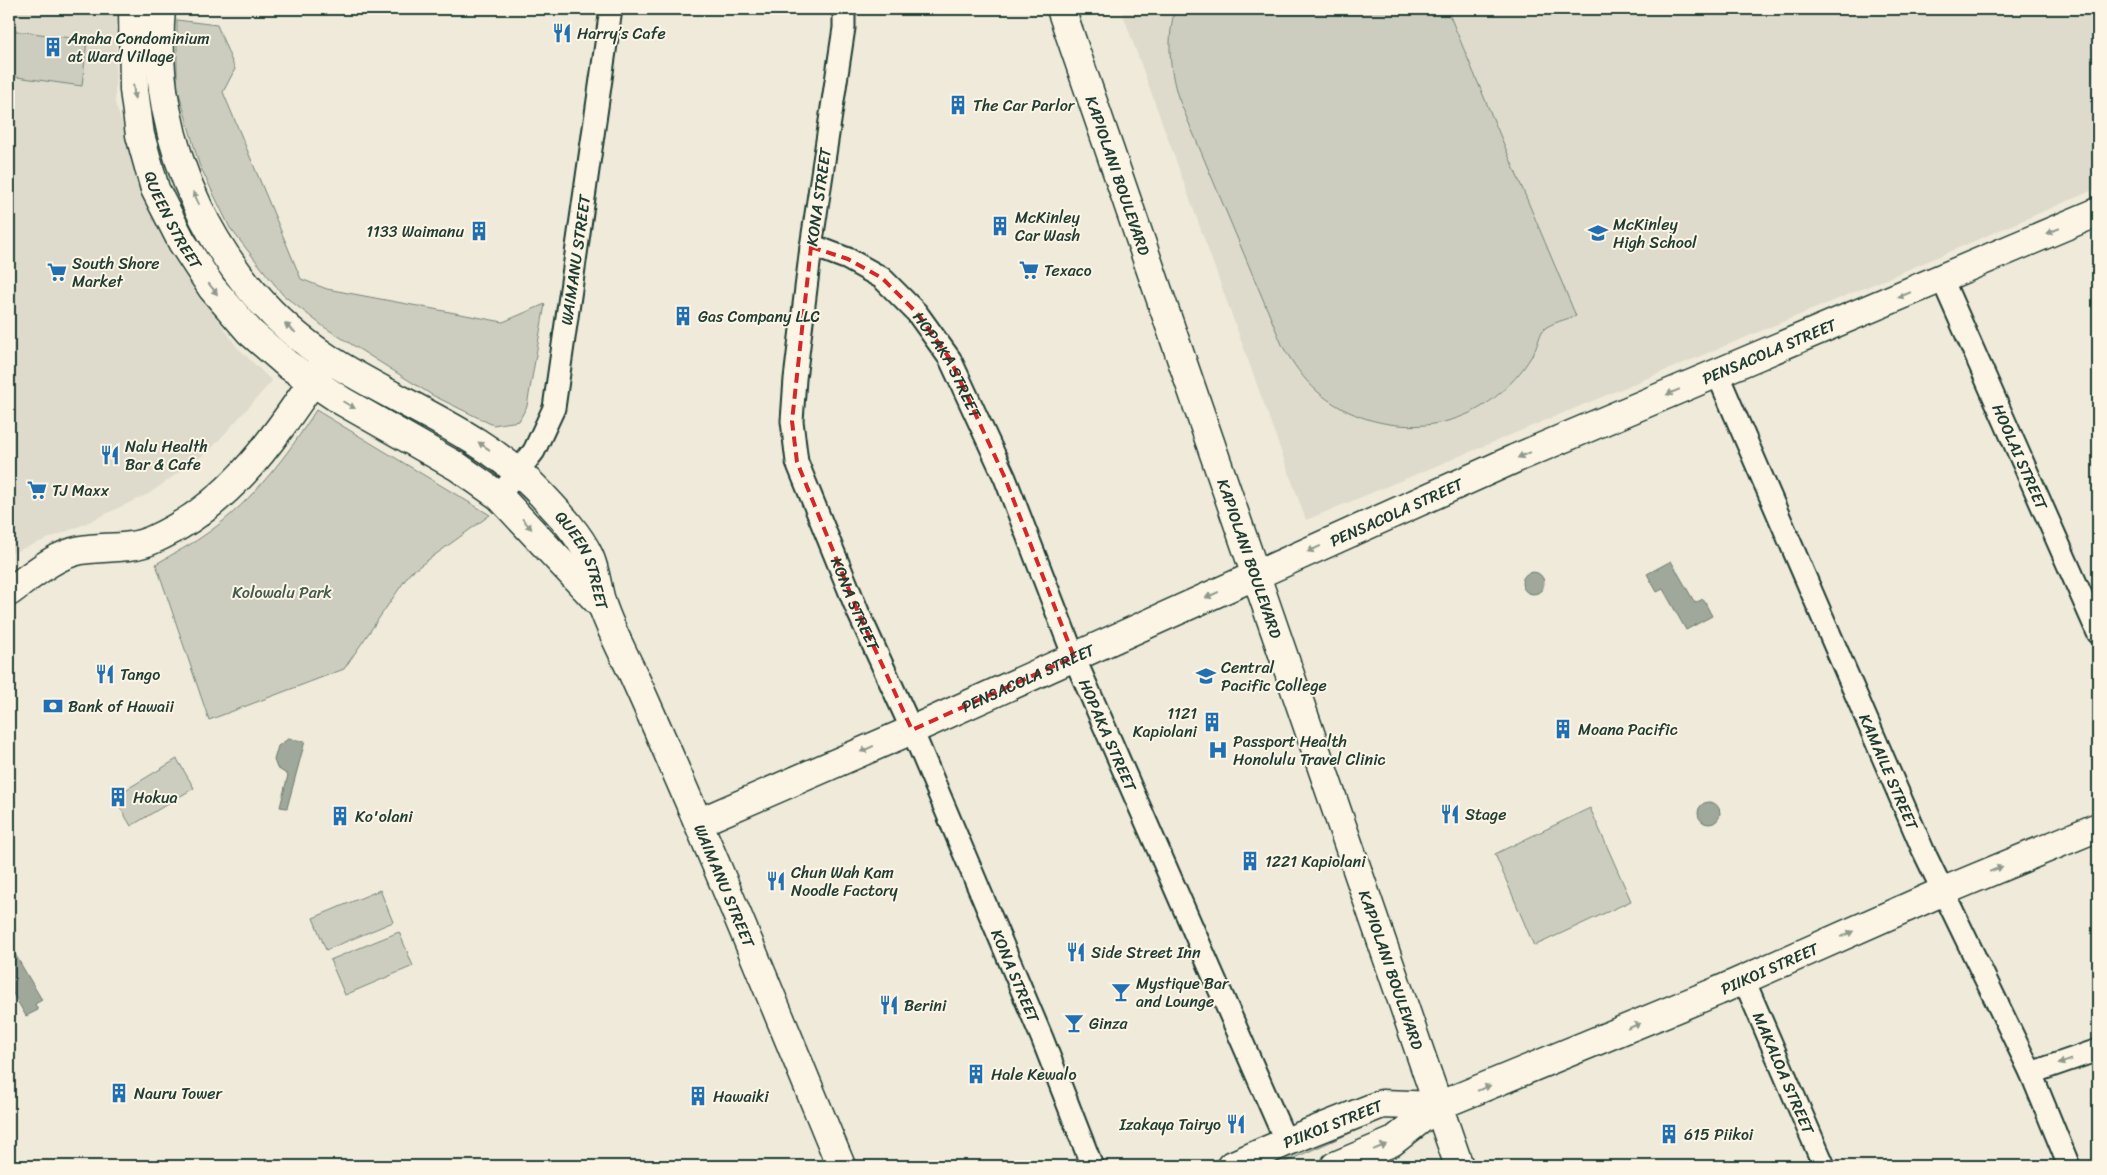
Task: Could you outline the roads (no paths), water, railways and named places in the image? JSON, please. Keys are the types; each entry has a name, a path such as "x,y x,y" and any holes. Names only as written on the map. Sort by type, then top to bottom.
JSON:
{"street":[{"name":"QUEEN STREET","path":"133,9 134,90 140,135 155,189 182,242 212,288 250,332 312,382 458,467 499,496 603,608"},
{"name":"QUEEN STREET","path":"161,9 158,34 160,77 169,126 188,183 211,231 238,273 270,310 328,359 482,444 519,473 567,524 589,556 603,608"},
{"name":"WAIMANU STREET","path":"499,496 519,473 534,451 554,408 611,9"},
{"name":"KONA STREET","path":"844,9 844,28 810,247 792,421 798,462 858,612 912,730 1063,1090 1092,1166"},
{"name":"KAPIOLANI BOULEVARD","path":"1061,9 1459,1166"},
{"name":"PENSACOLA STREET","path":"700,822 912,730 1514,459 2098,212"},
{"name":"HOPAKA STREET","path":"810,247 819,248 848,259 888,282 917,313 950,359 1005,478 1074,657 1286,1142"},
{"name":"HOOLAI STREET","path":"1942,279 2098,633"},
{"path":"9,591 58,559 78,550 137,545 152,540 195,516 248,470 263,453 328,359"},
{"name":"KAMAILE STREET","path":"1717,373 1923,850 2031,1073 2069,1166"},
{"name":"WAIMANU STREET","path":"603,608 700,822 840,1166"},
{"name":"PIIKOI STREET","path":"1335,1166 1392,1142 1438,1106 1744,980 1944,891 2098,827"},
{"name":"MAKALOA STREET","path":"1744,980 1824,1166"},
{"path":"2031,1073 2098,1050"},
{"name":"PIIKOI STREET","path":"1231,1166 1382,1104 1438,1106"}],"place":[{"name":"Harry’s Cafe","path":"562,33"},
{"name":"Anaha Condominium at Ward Village","path":"53,47"},
{"name":"The Car Parlor","path":"958,105"},
{"name":"McKinley Car Wash","path":"1000,226"},
{"name":"1133 Waimanu","path":"479,231"},
{"name":"McKinley High School","path":"1598,233"},
{"name":"Texaco","path":"1029,270"},
{"name":"South Shore Market","path":"57,272"},
{"name":"Gas Company LLC","path":"683,316"},
{"name":"Nalu Health Bar & Cafe","path":"110,455"},
{"name":"TJ Maxx","path":"37,490"},
{"name":"Tango","path":"105,674"},
{"name":"Central Pacific College","path":"1206,676"},
{"name":"Bank of Hawaii","path":"53,706"},
{"name":"1121 Kapiolani","path":"1212,722"},
{"name":"Moana Pacific","path":"1563,729"},
{"name":"Passport Health Honolulu Travel Clinic","path":"1218,750"},
{"name":"Hokua","path":"118,797"},
{"name":"Stage","path":"1450,814"},
{"name":"Ko'olani","path":"340,816"},
{"name":"1221 Kapiolani","path":"1250,861"},
{"name":"Chun Wah Kam Noodle Factory","path":"776,881"},
{"name":"Side Street Inn","path":"1076,952"},
{"name":"Mystique Bar and Lounge","path":"1121,992"},
{"name":"Berini","path":"889,1005"},
{"name":"Ginza","path":"1074,1023"},
{"name":"Hale Kewalo","path":"976,1074"},
{"name":"Nauru Tower","path":"119,1093"},
{"name":"Hawaiki","path":"698,1096"},
{"name":"Izakaya Tairyo","path":"1236,1124"},
{"name":"615 Piikoi","path":"1669,1134"}],"park label":[{"name":"Kolowalu Park","path":"282,592"}]}
